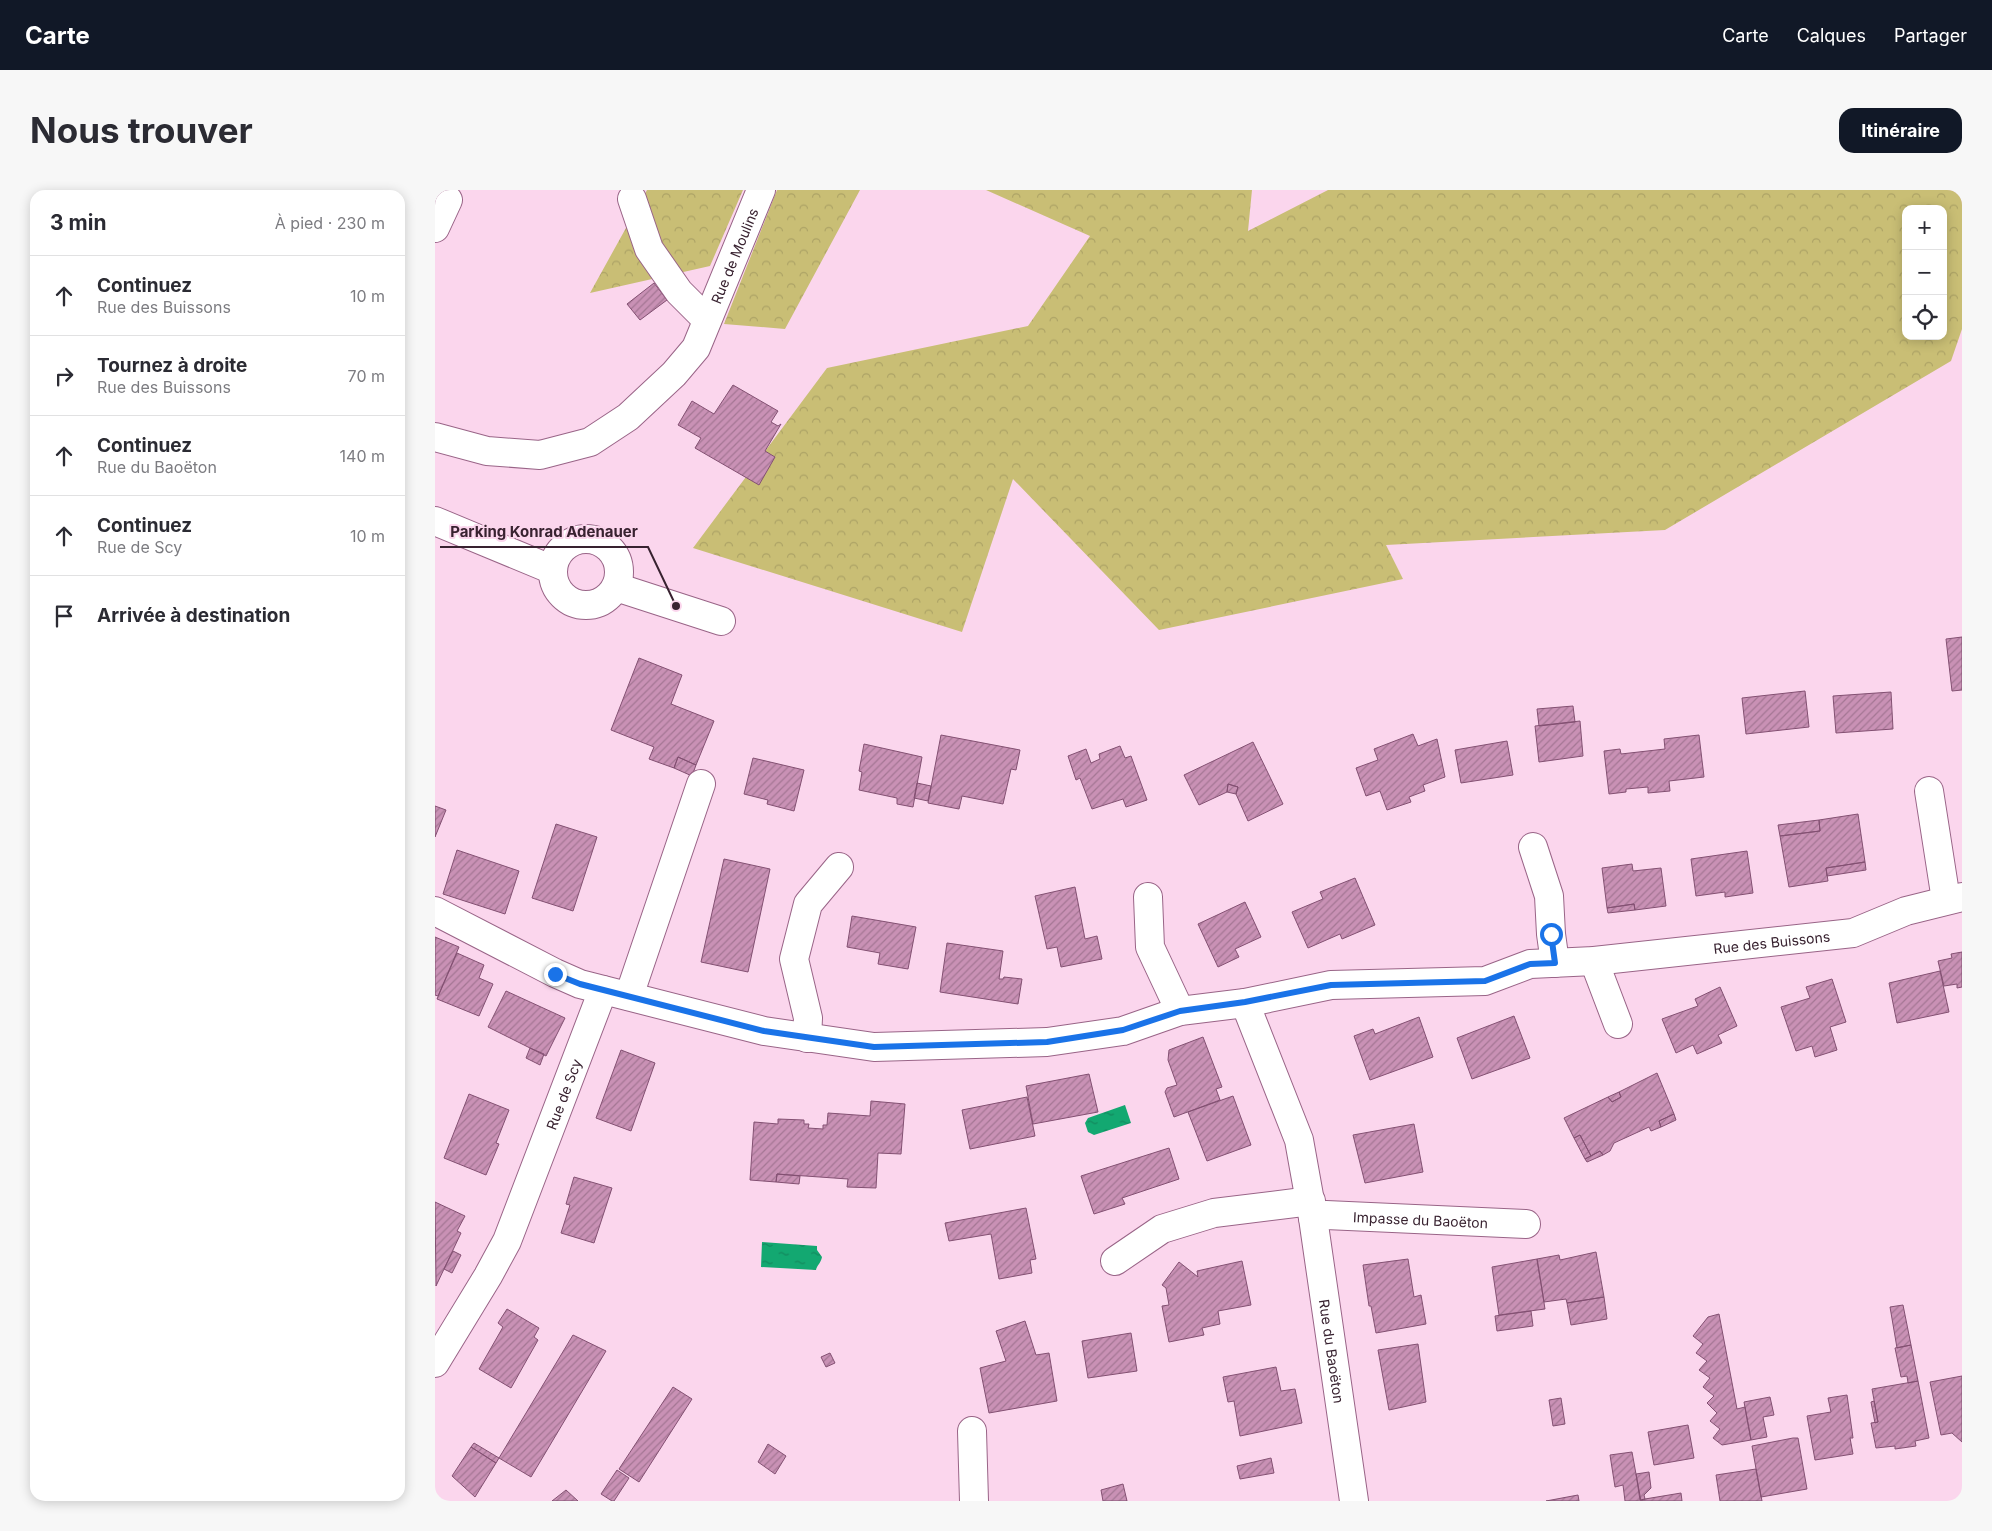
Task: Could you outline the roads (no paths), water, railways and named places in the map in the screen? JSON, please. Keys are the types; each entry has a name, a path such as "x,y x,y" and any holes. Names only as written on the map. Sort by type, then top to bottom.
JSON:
{"street":[{"name":"Rue de Moulins","path":"435,437 487,451 540,455 590,442 628,417 674,374 696,348 761,190"},
{"path":"435,194 448,200 435,228"},
{"path":"632,199 649,248 679,292 707,320"},
{"path":"435,521 553,570"},
{"path":"579,539 590,539 600,542 609,548 619,566 619,577 616,587 600,603 589,606 577,605 567,600 559,591 554,581 555,559 561,550 579,539"},
{"path":"616,587 721,621"},
{"name":"Rue de Scy","path":"435,1363 507,1241 616,993 701,784"},
{"name":"Rue des Buissons","path":"1245,1002 1331,985 1485,981 1530,964 1593,961 1853,933 1906,911 1954,898 1929,791"},
{"path":"1533,847 1549,896 1555,963"},
{"path":"807,1038 808,1018 795,959 807,904 839,867"},
{"path":"1148,896 1150,948 1180,1011"},
{"path":"435,911 555,974 580,984 764,1031 874,1047 1047,1042 1123,1030 1180,1011 1245,1002"},
{"path":"1593,961 1618,1024"},
{"name":"Rue du Baoëton","path":"1245,1002 1299,1140 1312,1209 1354,1501"},
{"path":"1115,1261 1162,1229 1213,1213 1312,1209"},
{"name":"Impasse du Baoëton","path":"1312,1209 1326,1215 1526,1224"},
{"path":"972,1432 974,1501"}],"water":[{"path":"1125,1105 1131,1123 1094,1135 1088,1132 1085,1123 1088,1118"},
{"path":"762,1242 817,1246 817,1250 822,1257 816,1270 761,1267"}],"place":[{"name":"Parking Konrad Adenauer","path":"676,606"}]}
